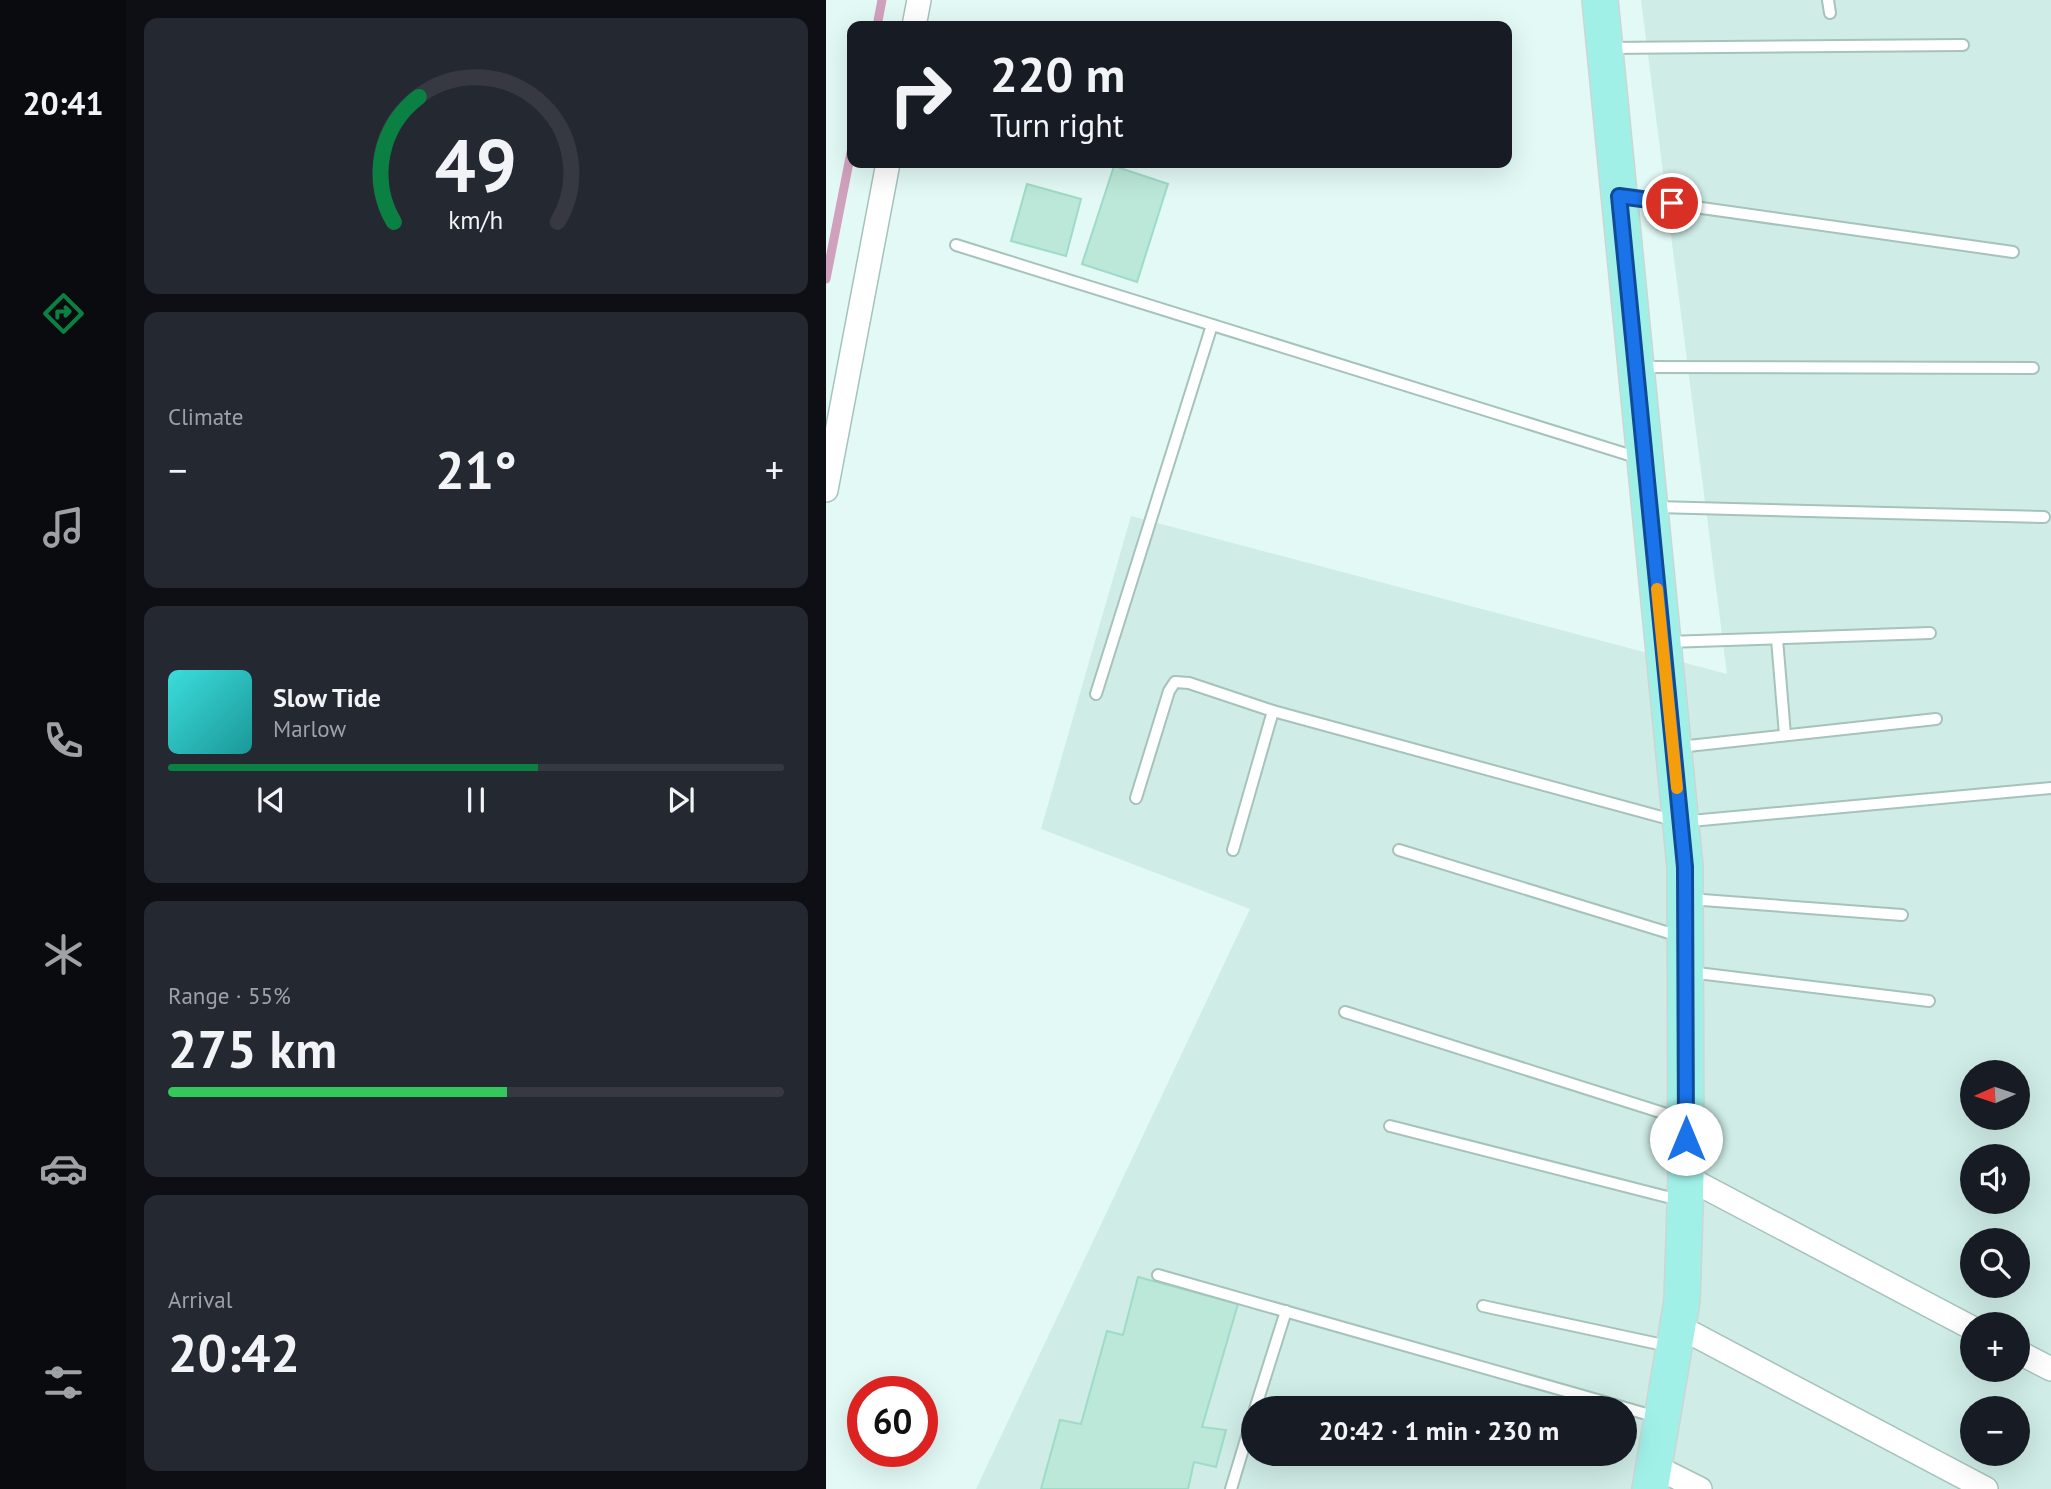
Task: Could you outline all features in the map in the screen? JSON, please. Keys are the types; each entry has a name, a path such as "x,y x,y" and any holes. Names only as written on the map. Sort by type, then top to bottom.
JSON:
{"main road":[{"path":"1600,0 1685,867 1686,1189 1682,1301 1652,1477"}],"street":[{"path":"915,21 919,0"},
{"path":"826,490 887,168"},
{"path":"1686,1189 1960,1322"},
{"path":"1676,1336 1986,1489"},
{"path":"2030,1358 2051,1369"},
{"path":"1652,1477 1700,1489"}],"lane":[{"path":"1828,0 1830,13"},
{"path":"1605,48 1963,45"},
{"path":"1619,196 2013,251"},
{"path":"956,245 1645,460"},
{"path":"1096,694 1212,325"},
{"path":"1636,367 2033,368"},
{"path":"1649,507 2043,517"},
{"path":"1663,642 1930,633"},
{"path":"1777,639 1785,735"},
{"path":"1136,798 1169,691 1175,682 1189,683 1273,711 1680,821 2051,788"},
{"path":"1233,850 1273,711"},
{"path":"1673,748 1936,719"},
{"path":"1399,850 1685,937"},
{"path":"1685,899 1902,915"},
{"path":"1685,972 1929,1001"},
{"path":"1345,1012 1686,1120"},
{"path":"1390,1126 1686,1189"},
{"path":"1158,1275 1662,1419"},
{"path":"1483,1306 1676,1336"},
{"path":"1259,1396 1286,1311"},
{"path":"1231,1489 1241,1456"}],"shaded area":[{"path":"1641,0 2051,0 2051,1489 976,1489 1250,909 1041,829 1131,516 1727,674"}],"building":[{"path":"1113,168 1168,184 1137,282 1082,264"},
{"path":"1027,184 1081,199 1066,256 1011,241"},
{"path":"1138,1277 1238,1304 1202,1427 1226,1430 1216,1467 1194,1462 1188,1489 1041,1489 1060,1420 1081,1424 1107,1331 1123,1335"}],"waterway":[{"path":"878,21 882,0"},
{"path":"826,279 848,168"}],"slow traffic":[{"path":"1657,589 1677,788"}],"route":[{"path":"1672,203 1619,196 1685,867 1686,1139"}]}
